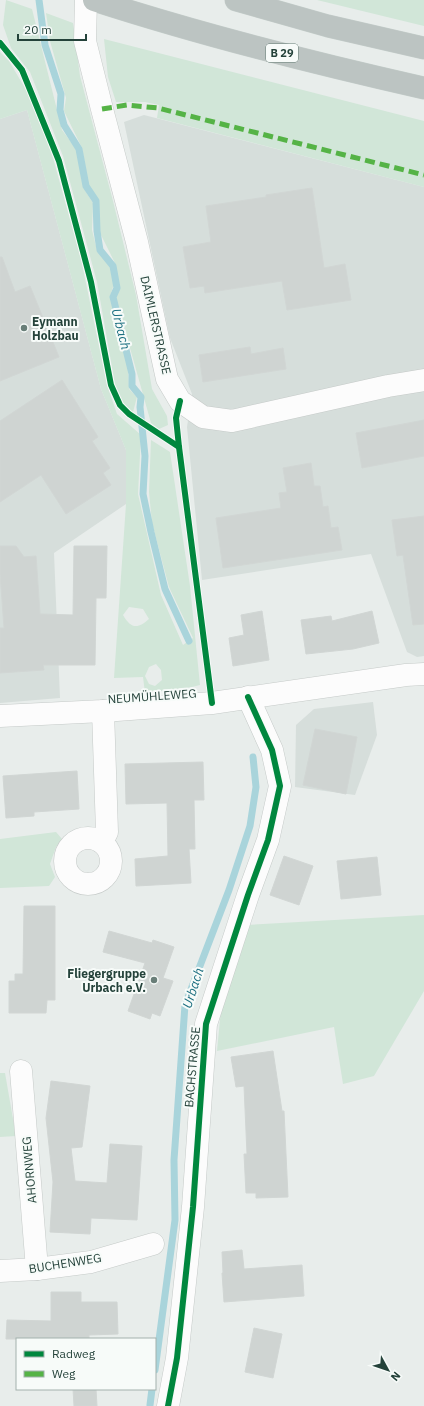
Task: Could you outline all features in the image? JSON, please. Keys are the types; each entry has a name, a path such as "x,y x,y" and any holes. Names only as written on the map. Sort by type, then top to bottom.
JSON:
{"highway":[{"name":"B 29","path":"94,0 141,15 331,67 424,88"},
{"path":"236,0 328,26 424,48"}],"street":[{"name":"DAIMLERSTRASSE","path":"86,0 85,41 137,242 167,378 180,401 203,417 232,421 388,386 424,380"},
{"name":"NEUMÜHLEWEG","path":"0,716 103,711 212,702 399,676 424,674"},
{"name":"BACHSTRASSE","path":"168,1406 178,1350 193,1207 206,1024 248,895 268,840 280,786 272,750 248,697"},
{"name":"NEUMÜHLEWEG","path":"102,842 107,832 103,711"},
{"name":"AHORNWEG","path":"21,1071 37,1269"},
{"name":"BUCHENWEG","path":"0,1271 37,1269 91,1262 152,1244"}],"shaded area":[{"path":"27,110 101,389 126,450 126,504 54,553 60,698 0,703 0,119"},
{"path":"144,115 424,187 424,656 417,657 407,652 371,554 202,580 187,427 192,394 170,338 124,122"},
{"path":"373,702 377,735 355,795 295,787 296,725 314,709"}],"green space":[{"path":"6,0 32,9 62,130 77,150 82,181 86,192 93,203 92,230 97,250 111,266 114,284 110,296 128,364 129,389 137,397 133,412 125,406 116,390 97,282 63,156 30,72 11,48 3,25"},
{"path":"317,0 424,0 424,26"},
{"path":"46,13 73,23 80,76 136,295 152,389 167,416 168,425 159,429 151,423 116,298 120,287 115,263 99,231 99,201 89,187 82,148 64,111 66,98 50,41"},
{"path":"104,39 424,121 424,187 157,118 159,105 145,102 116,102 108,77"},
{"path":"0,52 9,61 32,100 53,158 81,259 107,385 117,414 141,435 138,494 161,595 183,645 193,638 169,587 152,523 149,492 151,440 170,452 190,586 200,685 145,693 143,677 114,678 126,504 126,450 101,389 27,110 0,119","holes":["129,607 143,609 149,619 141,625 132,625 123,615","156,664 161,670 162,680 155,686 149,684 145,676 149,667"]},
{"path":"56,832 62,839 56,847 50,864 55,877 49,886 0,888 0,839"},
{"path":"424,915 424,991 374,1076 343,1084 334,1027 217,1051 222,999 247,925"},
{"path":"0,1073 5,1073 16,1136 0,1137"}],"building":[{"path":"312,188 324,268 345,264 351,300 287,310 282,281 205,293 204,286 190,288 183,247 211,242 206,206"},
{"name":"Eymann Holzbau","path":"0,257 2,257 15,292 30,286 59,357 0,381"},
{"path":"250,347 251,354 283,348 286,369 203,382 199,355"},
{"path":"62,380 98,437 92,441 110,468 103,473 111,485 66,514 41,475 0,502 0,421"},
{"path":"424,420 424,456 362,468 356,433"},
{"path":"311,463 314,486 320,486 323,507 328,506 331,528 338,527 342,550 223,568 216,518 281,508 279,493 287,492 283,468"},
{"path":"424,516 424,624 413,625 403,555 397,556 392,520"},
{"path":"0,546 16,546 24,557 36,556 40,614 73,615 74,546 107,546 106,598 96,598 95,665 43,665 44,670 0,673 0,628 4,628 0,574"},
{"path":"262,611 269,660 233,666 229,638 244,635 241,615"},
{"path":"372,611 379,643 353,649 306,654 301,620 331,616 332,621"},
{"path":"315,729 357,737 346,794 303,785"},
{"path":"203,762 204,800 194,800 195,849 189,849 191,883 136,886 135,859 168,856 167,803 126,804 125,764"},
{"path":"77,771 79,809 34,812 34,816 6,818 3,776"},
{"path":"284,856 313,866 299,905 270,895"},
{"path":"377,857 381,895 341,899 337,861"},
{"path":"24,906 55,906 55,1000 47,1000 46,1013 9,1013 9,981 15,981 15,974 23,974"},
{"name":"Fliegergruppe Urbach e.V.","path":"109,931 152,943 153,940 174,947 163,978 173,981 160,1016 152,1013 150,1019 128,1011 145,963 103,952"},
{"path":"273,1051 282,1111 284,1111 288,1197 256,1198 256,1193 246,1193 244,1154 247,1154 244,1086 236,1087 231,1057"},
{"path":"51,1081 90,1086 82,1147 71,1148 75,1181 107,1183 110,1144 142,1146 137,1220 91,1218 90,1234 50,1232 53,1182 46,1118"},
{"path":"242,1250 244,1269 302,1265 304,1296 224,1302 222,1252"},
{"path":"51,1292 81,1292 81,1302 117,1302 118,1334 89,1335 89,1338 6,1339 7,1320 51,1321"},
{"path":"254,1328 282,1334 273,1378 245,1372"},
{"path":"73,1390 96,1390 97,1406 74,1406"}],"waterway":[{"name":"Urbach","path":"39,0 45,45 61,94 60,110 64,125 79,149 86,186 96,201 97,231 100,250 113,266 117,288 113,297 132,374 132,386 141,397 140,407 145,456 143,494 151,532 165,589 189,641"},
{"name":"Urbach","path":"156,1362 175,1220 174,1160 185,1005 229,890 250,826 256,787 253,757"},
{"name":"Urbach","path":"150,1405 152,1390"}],"marked path":[{"path":"102,109 127,105 158,108 424,175"}],"cycle path":[{"path":"0,43 22,70 59,161 91,282 111,385 120,405 129,414 179,447"},
{"path":"180,401 176,418 179,447 212,703"},
{"path":"168,1406 177,1358 193,1207 206,1024 248,895 268,840 280,786 272,750 248,697"}],"place":[{"name":"Eymann Holzbau","path":"24,328"},
{"name":"Fliegergruppe Urbach e.V.","path":"154,980"}]}
